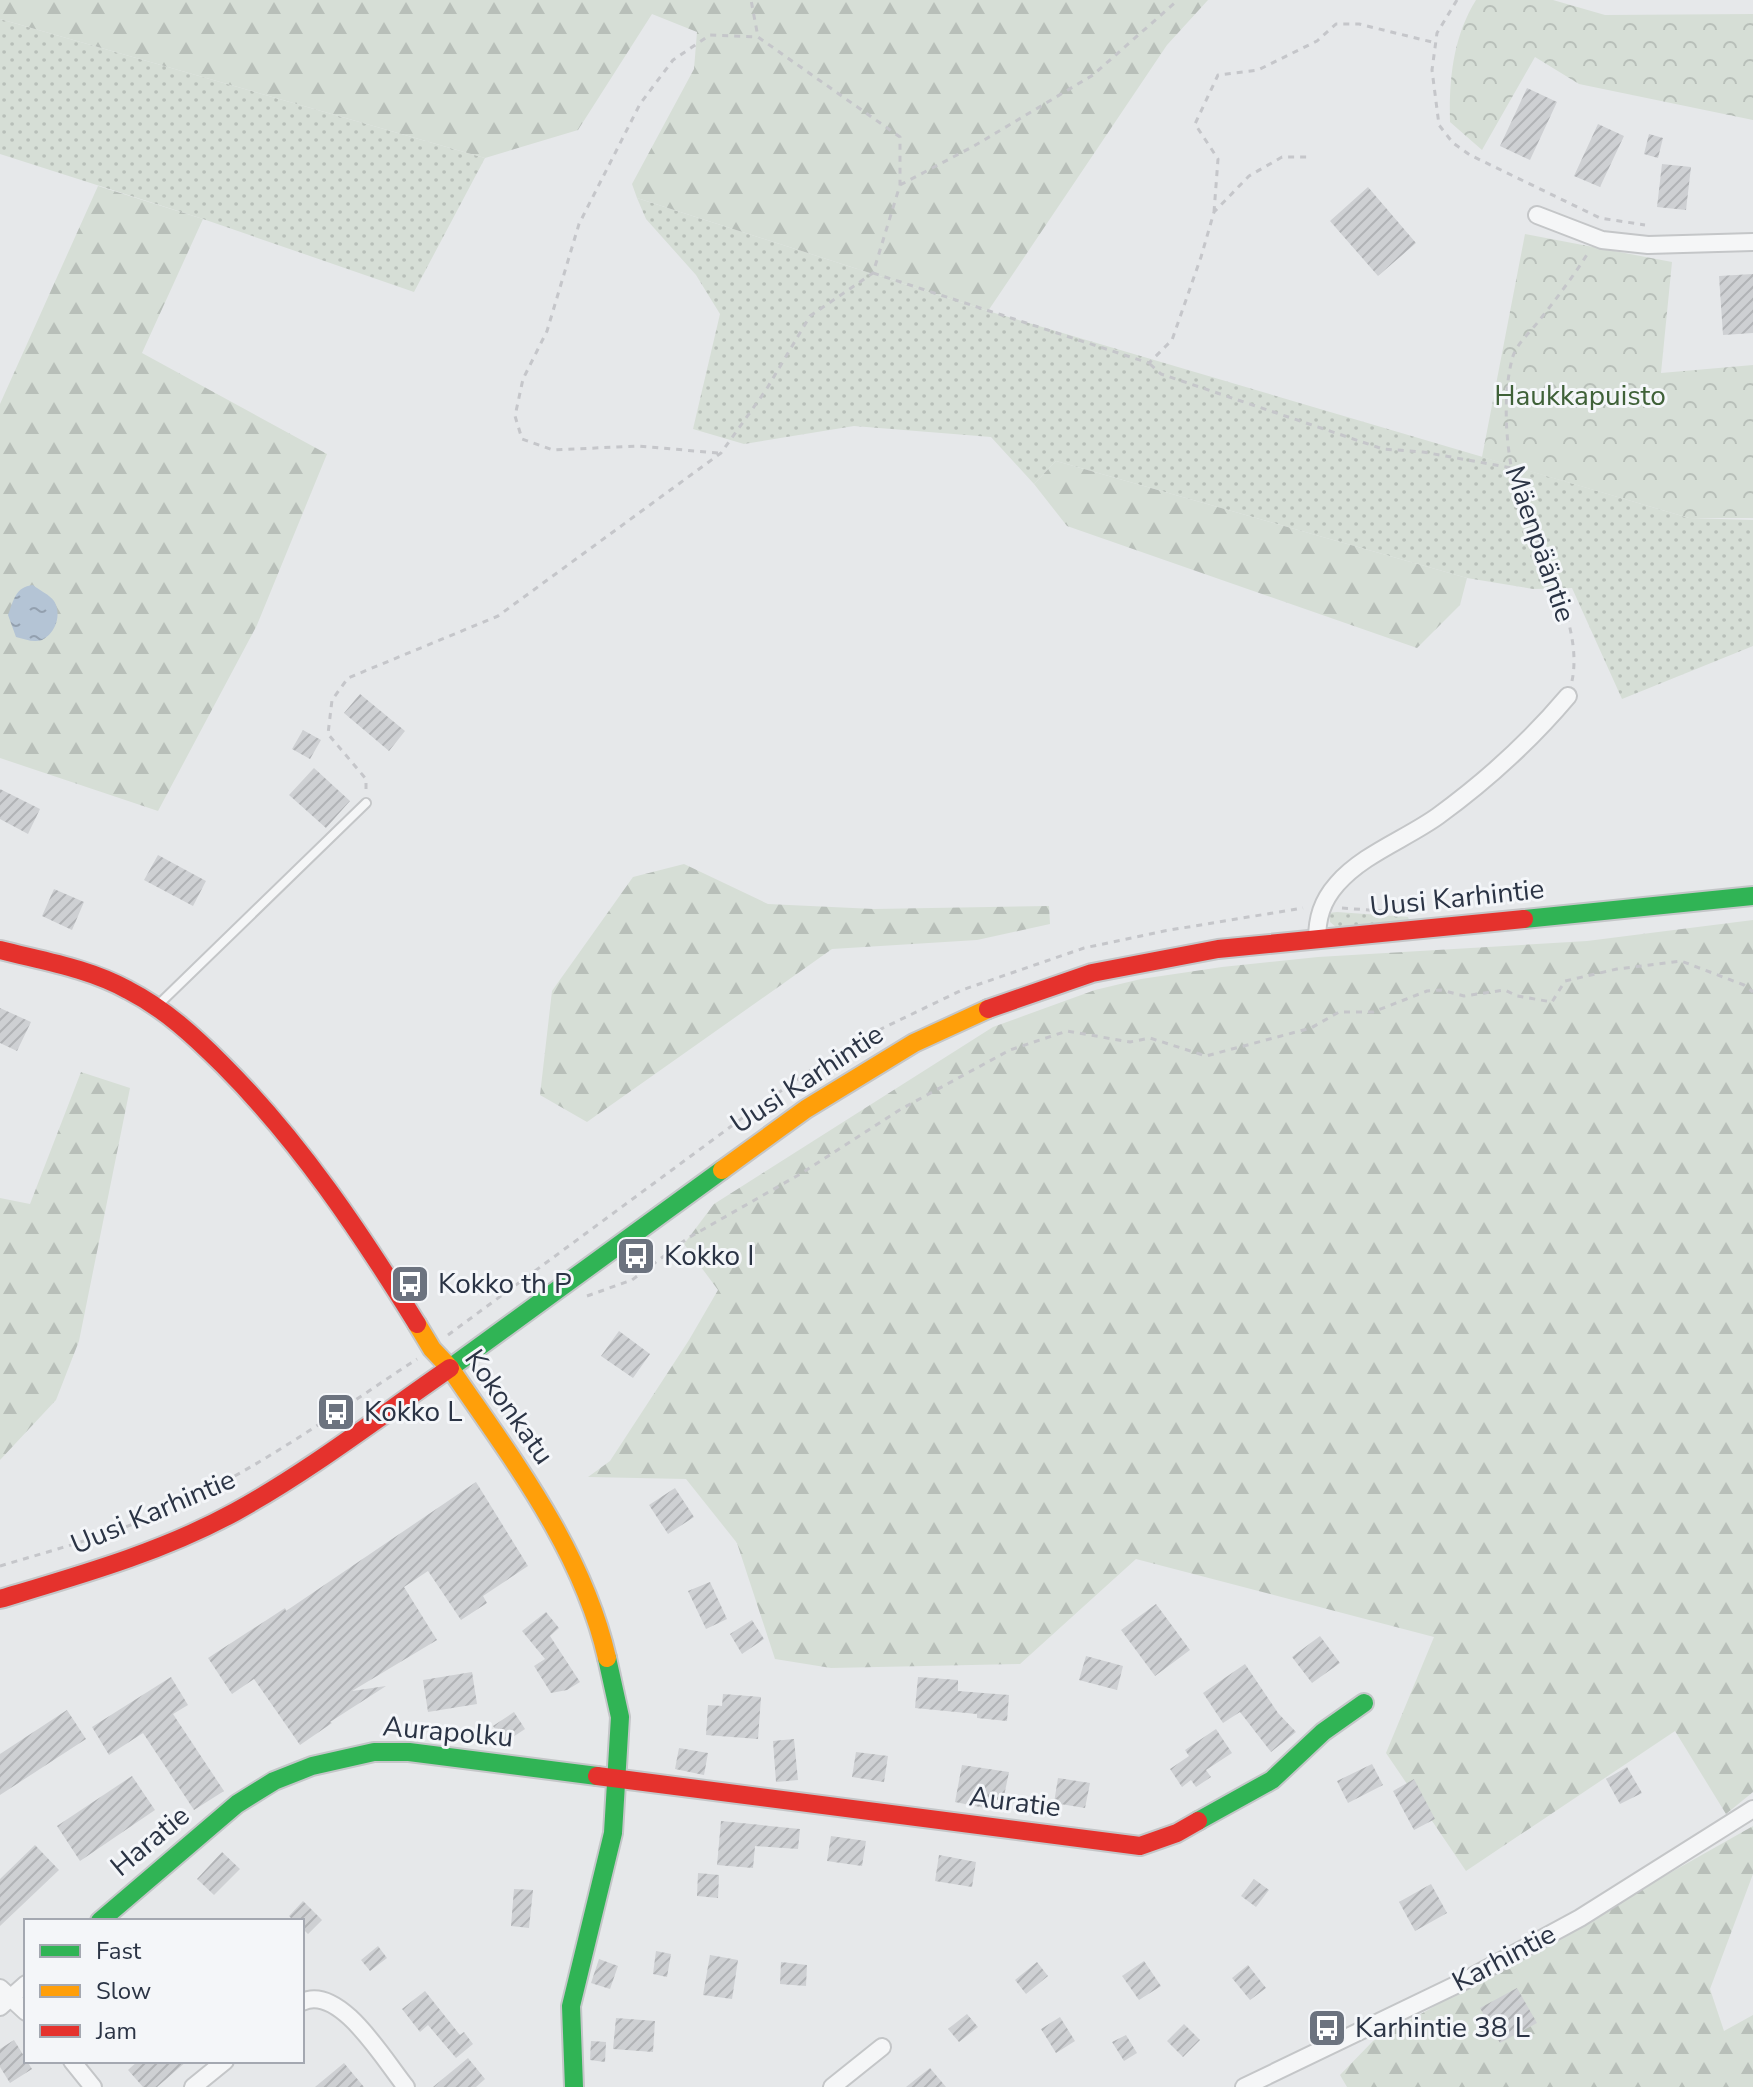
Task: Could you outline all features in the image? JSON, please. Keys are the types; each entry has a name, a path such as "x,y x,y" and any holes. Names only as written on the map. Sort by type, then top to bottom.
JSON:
{"street":[{"path":"1537,215 1602,240 1648,245 1753,242"},
{"path":"1317,940 1322,906 1339,882 1476,786 1536,733 1568,696"},
{"name":"Uusi Karhintie","path":"0,1599 83,1574 175,1540 233,1513 290,1480 450,1368 806,1109 914,1043 989,1009 1092,973 1218,949 1753,896"},
{"name":"Kokonkatu","path":"0,950 89,972 157,1006 193,1035 262,1104 361,1233 432,1349 450,1368 562,1538 600,1629 620,1717 613,1833 571,2006 574,2087"},
{"name":"Auratie","path":"616,1779 1140,1846 1177,1833 1272,1780 1323,1732 1364,1703"},
{"name":"Aurapolku","path":"237,1804 274,1781 312,1766 374,1752 409,1752 616,1779"},
{"name":"Haratie","path":"102,1919 237,1804"},
{"name":"Karhintie","path":"1244,2087 1464,1981 1580,1918 1753,1809"},
{"path":"24,1985 4,1998 24,2011"},
{"path":"304,2001 312,1997 328,2000 345,2011 406,2087"},
{"path":"832,2087 882,2047"},
{"path":"74,2063 93,2087"},
{"path":"193,2087 223,2063"}],"lane":[{"path":"157,1006 366,803"}],"path":[{"path":"751,0 758,37"},
{"path":"900,185 974,146 1093,75 1178,0"},
{"path":"1457,0 1437,33 1432,70 1439,125 1453,143 1470,155 1600,218 1654,227"},
{"path":"1149,363 1172,340 1214,212 1218,159 1195,124 1218,75 1258,70 1317,41 1336,24 1359,24 1436,43"},
{"path":"366,803 366,779 328,734 332,700 348,678 498,616 721,453 766,390 810,316 873,273 900,185 900,137 758,37 710,35 673,60 640,104 579,224 547,331 523,379 515,416 522,439 553,450 638,446 721,453"},
{"path":"1214,212 1249,176 1282,157 1309,157"},
{"name":"Mäenpääntie","path":"1568,696 1574,668 1572,641 1561,600 1519,499 1509,455 1507,390 1514,353 1569,283 1591,248"},
{"path":"873,273 1149,363 1161,374 1383,449 1423,452 1512,468"},
{"name":"Uusi Karhintie","path":"0,1566 80,1543 178,1506 272,1454 432,1349 452,1330 823,1062 883,1028 962,990 1084,948 1164,931 1322,906 1393,912"},
{"path":"583,1297 632,1280 688,1238 802,1173 901,1109 1010,1050 1067,1031 1130,1042 1150,1038 1206,1056 1311,1028 1339,1012 1373,1012 1427,991 1441,990 1464,996 1505,990 1517,996 1552,1002 1565,981 1617,969 1681,961 1744,985 1753,992"}],"green space":[{"path":"0,0 1208,0 1167,45 988,311 637,198 632,184 694,69 697,32 652,14 578,130 485,158 0,19"},
{"path":"1476,0 1553,0 1605,15 1753,14 1753,120 1579,84 1535,57 1482,150 1450,122 1450,90 1457,44"},
{"path":"0,19 485,158 414,292 203,219 0,154"},
{"path":"98,186 203,219 142,353 327,454 257,625 158,811 0,758 0,404"},
{"path":"637,198 988,311 1689,518 1753,520 1753,646 1622,699 1572,588 1533,589 1467,578 1056,461 1034,484 991,437 854,426 744,444 693,429 720,314 696,275 646,219"},
{"name":"Haukkapuisto","path":"1525,234 1672,262 1661,373 1753,365 1753,518 1689,518 1482,457"},
{"path":"1056,461 1467,578 1460,605 1417,648 1067,526 1034,484"},
{"path":"684,864 768,904 874,909 1049,906 1050,924 977,940 832,949 587,1122 540,1095 552,991 633,877"},
{"path":"1329,913 1408,917 1409,920 1336,927 1330,922"},
{"path":"1753,920 1753,1792 1726,1814 1675,1731 1466,1871 1386,1753 1434,1637 1136,1559 1020,1664 831,1668 775,1659 737,1543 686,1479 588,1477 610,1461 718,1290 684,1244 714,1204 993,1027 1095,990 1141,979 1222,967 1318,957 1587,941"},
{"path":"81,1072 130,1088 79,1341 56,1400 0,1460 0,1198 30,1204"},
{"path":"1753,1826 1753,1874 1710,1989 1724,2031 1753,2015 1753,2087 1347,2087 1340,2075 1373,2041"}],"water":[{"path":"33,585 52,599 57,612 51,633 36,641 16,637 8,615 19,591"}],"building":[{"path":"1527,88 1557,102 1530,160 1500,146"},
{"path":"1598,124 1624,136 1600,187 1574,176"},
{"path":"1649,134 1663,138 1658,158 1644,154"},
{"path":"1662,164 1691,167 1686,210 1657,207"},
{"path":"1368,187 1416,243 1378,276 1330,221"},
{"path":"1753,274 1753,333 1723,335 1719,276"},
{"path":"360,694 405,731 389,751 344,713"},
{"path":"303,730 321,740 310,759 292,749"},
{"path":"314,768 350,801 326,828 289,795"},
{"path":"0,789 40,809 28,834 0,819"},
{"path":"158,855 206,881 193,906 144,880"},
{"path":"54,889 84,902 72,930 42,916"},
{"path":"0,1008 31,1022 17,1051 0,1043"},
{"path":"619,1331 650,1354 633,1378 601,1356"},
{"path":"476,1482 528,1566 483,1596 487,1603 461,1620 428,1571 404,1587 437,1640 352,1691 386,1686 300,1745 254,1679 232,1694 208,1658 285,1608 286,1611"},
{"path":"675,1488 694,1517 668,1534 649,1505"},
{"path":"710,1582 727,1619 706,1629 688,1591"},
{"path":"1156,1604 1190,1650 1155,1676 1121,1630"},
{"path":"546,1612 559,1628 550,1636 580,1682 567,1690 551,1693 534,1666 545,1659 522,1631"},
{"path":"752,1620 764,1639 742,1654 730,1634"},
{"path":"1320,1636 1340,1663 1312,1683 1292,1657"},
{"path":"1086,1656 1123,1666 1117,1690 1079,1680"},
{"path":"1245,1664 1278,1713 1296,1732 1271,1752 1240,1712 1223,1723 1203,1693"},
{"path":"472,1672 477,1704 428,1712 423,1680"},
{"path":"171,1677 188,1705 173,1714 224,1791 194,1810 143,1733 109,1755 92,1727"},
{"path":"918,1677 958,1680 958,1691 1009,1695 1007,1721 977,1718 977,1714 915,1708"},
{"path":"723,1694 761,1697 758,1739 706,1735 708,1705 722,1706"},
{"path":"67,1710 86,1739 0,1795 0,1754"},
{"path":"514,1712 525,1729 504,1743 493,1726"},
{"path":"1216,1729 1232,1753 1206,1770 1211,1777 1196,1787 1191,1780 1182,1787 1170,1769 1189,1756 1185,1750"},
{"path":"794,1739 798,1780 776,1782 773,1741"},
{"path":"679,1748 708,1753 704,1775 675,1769"},
{"path":"856,1752 888,1756 884,1782 852,1777"},
{"path":"1372,1764 1383,1785 1348,1803 1337,1781"},
{"path":"962,1765 1009,1772 1003,1801 992,1799 990,1809 955,1802"},
{"path":"1627,1767 1642,1793 1620,1804 1606,1779"},
{"path":"132,1776 155,1810 80,1861 57,1826"},
{"path":"1058,1778 1090,1783 1085,1808 1054,1803"},
{"path":"1414,1779 1435,1819 1414,1830 1393,1791"},
{"path":"721,1821 800,1829 798,1849 755,1846 753,1868 717,1865"},
{"path":"831,1836 866,1841 862,1866 827,1861"},
{"path":"35,1845 59,1870 0,1926 0,1879"},
{"path":"222,1852 240,1869 214,1895 197,1879"},
{"path":"939,1855 976,1862 972,1887 935,1881"},
{"path":"698,1873 719,1875 718,1898 697,1896"},
{"path":"1254,1879 1269,1890 1256,1907 1241,1896"},
{"path":"1431,1884 1447,1913 1415,1931 1399,1902"},
{"path":"514,1889 533,1890 529,1928 511,1926"},
{"path":"303,1901 322,1920 308,1934 304,1930 304,1919 289,1916"},
{"path":"378,1946 387,1958 370,1971 361,1960"},
{"path":"656,1951 671,1954 667,1977 653,1974"},
{"path":"710,1955 738,1960 732,1999 703,1995"},
{"path":"599,1959 618,1966 610,1989 591,1983"},
{"path":"1144,1961 1161,1986 1139,2000 1122,1976"},
{"path":"781,1962 807,1965 806,1986 780,1984"},
{"path":"1037,1962 1048,1976 1026,1994 1015,1980"},
{"path":"1248,1965 1266,1988 1250,2000 1232,1978"},
{"path":"1517,1988 1537,2023 1500,2043 1480,2008"},
{"path":"425,1991 460,2035 464,2032 473,2044 456,2058 428,2025 420,2032 402,2009"},
{"path":"967,2014 978,2027 959,2042 948,2029"},
{"path":"1060,2017 1075,2041 1056,2053 1041,2029"},
{"path":"616,2018 655,2021 653,2052 613,2049"},
{"path":"1184,2024 1200,2040 1183,2057 1167,2041"},
{"path":"1126,2035 1137,2053 1124,2061 1112,2042"},
{"path":"14,2040 24,2056 24,2063 28,2063 32,2069 10,2083 0,2067 0,2049"},
{"path":"591,2041 606,2042 605,2062 590,2060"},
{"path":"468,2058 485,2079 476,2087 433,2087"},
{"path":"136,2063 185,2063 157,2087 143,2087 128,2070"},
{"path":"344,2063 364,2087 315,2087"},
{"path":"930,2068 946,2087 906,2087"}],"traffic: fast":[{"path":"1524,919 1753,896"},
{"path":"450,1368 722,1170"},
{"path":"574,2087 571,2006 613,1833 620,1717 607,1658"},
{"path":"1198,1821 1272,1780 1323,1732 1364,1703"},
{"path":"102,1919 237,1804 274,1781 312,1766 374,1752 409,1752 597,1776"}],"traffic: slow":[{"path":"722,1170 806,1109 914,1043 988,1009"},
{"path":"417,1324 497,1436 563,1542 596,1618 607,1658"}],"traffic: jam":[{"path":"988,1009 1092,973 1218,949 1524,919"},
{"path":"0,950 113,982 142,997 190,1034 278,1125 351,1222 417,1324"},
{"path":"0,1599 150,1551 235,1512 318,1461 450,1368"},
{"path":"597,1776 1140,1846 1177,1833 1198,1821"}],"place":[{"name":"Kokko I","path":"636,1256"},
{"name":"Kokko th P","path":"410,1284"},
{"name":"Kokko L","path":"336,1412"},
{"name":"Karhintie 38 L","path":"1327,2028"}]}
